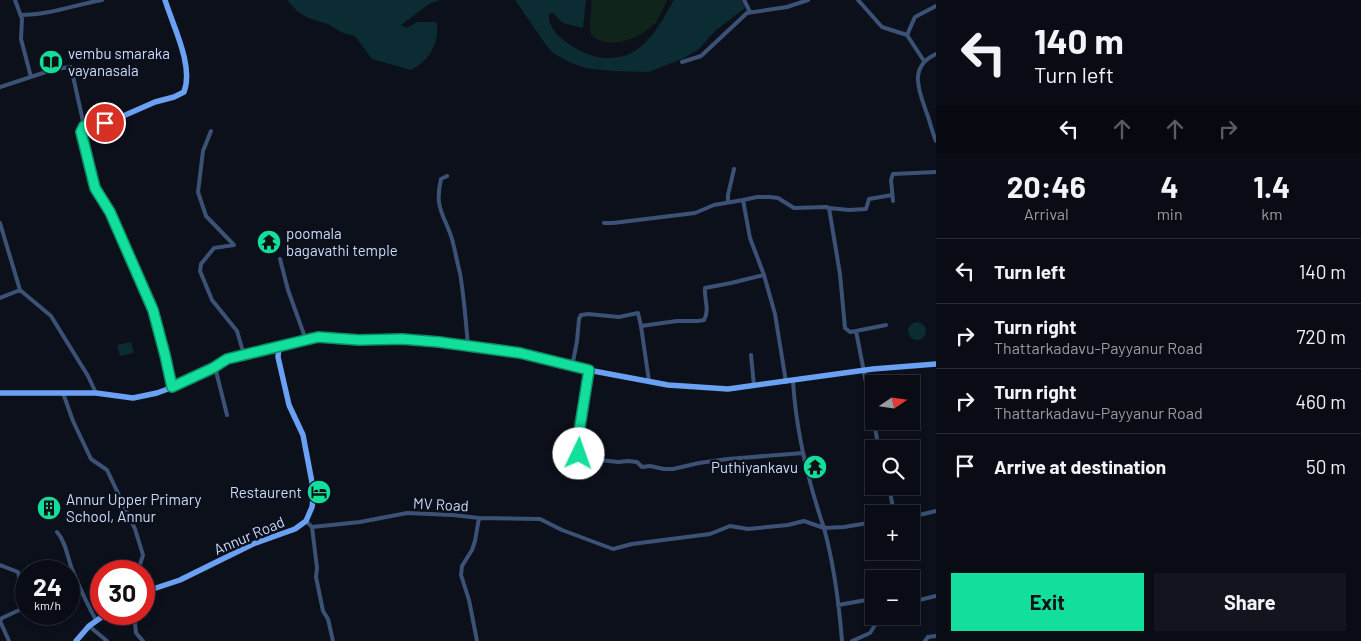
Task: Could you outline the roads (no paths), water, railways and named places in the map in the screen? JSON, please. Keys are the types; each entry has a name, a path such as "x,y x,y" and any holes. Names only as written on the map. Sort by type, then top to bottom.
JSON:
{"main road":[{"path":"165,0 186,64 187,84 184,92 174,98 154,102 114,120 84,126 81,132 95,188 110,212 153,310 172,387"},
{"path":"0,393 96,393 133,398 157,393 184,383 227,359 318,337 439,342 520,353 649,382 728,389 863,370 936,364"},
{"name":"Annur Road","path":"155,588 180,580 253,544 295,529 306,521 312,507 314,493 302,435 289,405 282,378 278,357 279,347"},
{"path":"76,641 90,626"}],"street":[{"path":"15,0 22,19 21,39 32,77"},
{"path":"21,15 49,13 65,7 102,0"},
{"path":"744,0 750,12"},
{"path":"682,62 701,56 746,13 787,7 808,0"},
{"path":"858,0 882,27 907,35 924,61"},
{"path":"907,35 916,17 936,6"},
{"path":"936,54 924,61 918,76 919,90 936,141"},
{"path":"0,87 55,69 71,67 84,126"},
{"path":"211,132 203,151 198,192 206,216 234,245 214,248 201,264 200,271 212,300 237,331 244,355"},
{"path":"728,202 734,169"},
{"path":"893,201 891,180 893,174 936,172"},
{"path":"447,176 441,179 438,192 439,203 460,273 468,346"},
{"path":"604,223 695,213 714,205 757,197 778,198 794,208 866,209 869,199 892,195"},
{"path":"743,200 750,238 764,275 775,314 786,382"},
{"path":"829,208 838,263 845,328 850,332 886,325"},
{"path":"0,223 20,290 51,316 88,376 96,393"},
{"path":"280,259 288,290 306,340"},
{"path":"641,326 704,320 708,314 704,295 705,288 764,275"},
{"path":"0,298 20,290"},
{"path":"572,366 579,316 588,314 619,317 638,313 649,382"},
{"path":"856,331 877,440"},
{"path":"751,355 754,386"},
{"path":"215,367 227,415"},
{"path":"589,370 580,426 579,454 581,458 637,462 642,467 650,466 664,469 754,456 779,456 803,453"},
{"path":"793,381 795,409 805,466 824,528 835,579 842,641"},
{"path":"63,393 73,421 91,459 107,470 135,529 143,555 141,560"},
{"path":"920,515 936,511"},
{"name":"MV Road","path":"312,527 360,522 408,513 479,518 472,550 462,566 461,575 469,600 477,641"},
{"path":"479,518 540,519 562,530 613,549 632,544 710,534 730,526 748,529 788,525 804,521 824,528 865,524"},
{"path":"306,521 312,527 317,568 316,578 323,611 328,619 333,641"},
{"path":"57,532 90,609"},
{"path":"0,566 15,571"},
{"path":"920,600 936,596"},
{"path":"838,605 865,600"},
{"path":"9,641 0,621 15,612"},
{"path":"135,625 136,632 142,641"},
{"path":"852,641 870,633 875,625"},
{"path":"90,626 107,641"},
{"path":"925,641 928,637 936,636"}],"water":[{"path":"287,0 440,0 429,4 401,25 407,28 417,22 435,22 437,24 436,38 428,57 411,70 372,59 355,36 343,33 328,24 308,18 297,11"},
{"path":"515,0 586,0 583,28 563,23 553,13 549,14 550,22 558,36 566,42 582,52 605,58 623,56 638,49 656,30 674,0 741,0 745,8 715,31 698,50 682,59 648,72 613,71 585,68 553,53"},
{"path":"917,322 923,325 926,331 923,337 917,340 911,337 908,331 911,325"},
{"path":"131,342 134,353 120,356 117,345"}],"place":[{"name":"vembu smaraka vayanasala","path":"51,62"},
{"name":"poomala bagavathi temple","path":"269,242"},
{"name":"Puthiyankavu","path":"815,467"},
{"name":"Restaurent","path":"319,492"},
{"name":"Annur Upper Primary School, Annur","path":"49,508"}]}
